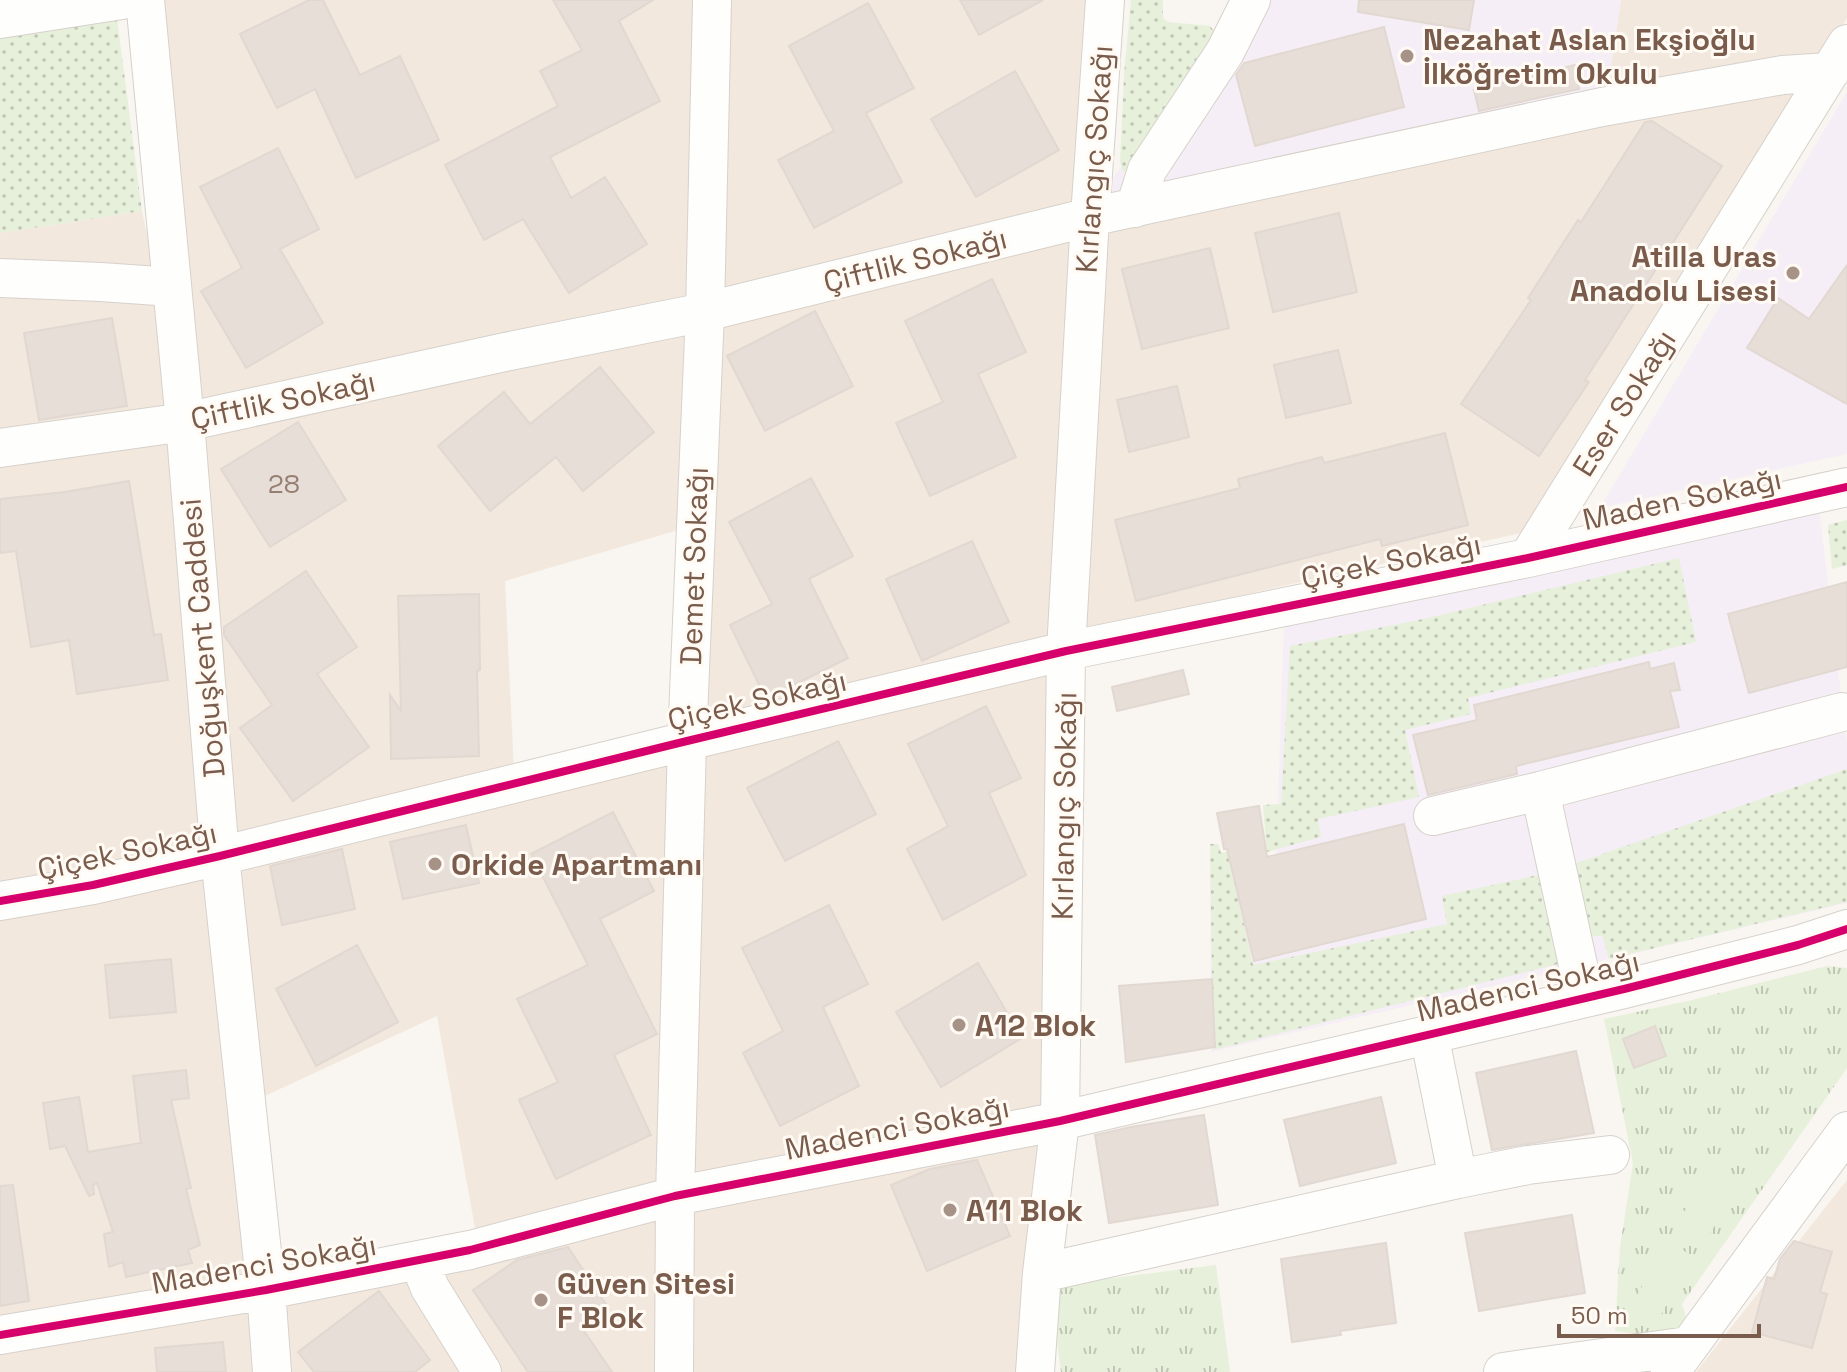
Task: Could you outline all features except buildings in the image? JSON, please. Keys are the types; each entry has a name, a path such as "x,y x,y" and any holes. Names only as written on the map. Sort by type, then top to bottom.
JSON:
{"street":[{"path":"0,19 122,0"},
{"name":"Doğuşkent Caddesi","path":"145,0 185,422 220,856 272,1372"},
{"name":"Demet Sokağı","path":"674,1372 675,1196 687,741 705,312 712,0"},
{"name":"Kırlangıç Sokağı","path":"1035,1372 1042,1273 1060,1121 1066,651 1105,0"},
{"path":"1135,208 1147,170 1225,52 1239,7"},
{"name":"Çiftlik Sokağı","path":"0,448 185,422 490,355 705,312 1090,217 1602,107 1783,75 1838,58"},
{"name":"Eser Sokağı","path":"1528,558 1838,58"},
{"path":"0,278 172,287"},
{"name":"Maden Sokağı","path":"1528,558 1847,487"},
{"name":"Çiçek Sokağı","path":"0,901 93,885 220,856 1066,651 1528,558"},
{"path":"1433,816 1842,712"},
{"path":"1540,791 1585,997"},
{"path":"1798,945 1847,929"},
{"path":"1798,945 1847,942"},
{"path":"1798,945 1847,952"},
{"name":"Madenci Sokağı","path":"0,1335 266,1290 470,1250 675,1196 1060,1121 1798,945"},
{"name":"Madenci Sokağı","path":"1429,1034 1458,1179"},
{"path":"1503,1372 1679,1359 1847,1131"},
{"path":"1042,1273 1458,1179 1528,1165 1610,1155"},
{"path":"419,1261 430,1288 482,1372"}],"shaded area":[{"path":"151,0 1101,0 1082,219 1603,112 1621,0 1847,0 1847,18 1521,533 1085,630 1047,1110 1033,1372 0,1372 0,233 142,211 186,412","holes":["692,526 689,742 514,772 505,581","437,1016 478,1245 268,1292 254,1101"]},
{"name":"Nezahat Aslan Ekşioğlu İlköğretim Okulu","path":"1243,0 1621,0 1604,112 1082,220"},
{"name":"Atilla Uras Anadolu Lisesi","path":"1847,92 1847,454 1600,508"},
{"path":"1819,508 1847,744 1847,903 1211,1052 1210,876 1276,861 1284,621"},
{"path":"1847,1180 1847,1372 1696,1372"}],"green space":[{"path":"1131,0 1163,0 1163,18 1168,22 1210,26 1215,32 1131,170 1123,172 1120,162 1124,75"},
{"path":"117,18 142,211 0,233 0,37"},
{"path":"1847,520 1847,565 1832,569 1828,525"},
{"path":"1679,558 1696,642 1468,698 1471,714 1405,730 1419,797 1318,819 1321,837 1230,862 1253,965 1447,924 1442,896 1538,875 1558,964 1213,1050 1210,844 1218,844 1221,853 1266,844 1263,805 1281,804 1290,646 1428,618"},
{"path":"1847,769 1847,902 1609,959 1602,935 1587,938 1568,866"},
{"path":"1827,966 1847,968 1847,1068 1682,1304 1688,1324 1662,1334 1615,1331 1620,1247 1633,1163 1604,1019"},
{"path":"1710,1168 1739,1184 1703,1246 1674,1229"},
{"path":"1668,1242 1695,1257 1659,1318 1633,1302"},
{"path":"1216,1265 1230,1372 1061,1372 1050,1286"}],"cycle path":[{"path":"0,901 93,885 220,856 1066,651 1528,558 1847,487"},
{"path":"0,1335 266,1290 470,1250 675,1196 1060,1121 1624,989 1798,945 1847,929"}],"place":[{"name":"Nezahat Aslan Ekşioğlu İlköğretim Okulu","path":"1407,56"},
{"name":"Atilla Uras Anadolu Lisesi","path":"1793,273"},
{"name":"Orkide Apartmanı","path":"435,864"},
{"name":"A12 Blok","path":"959,1025"},
{"name":"A11 Blok","path":"950,1210"},
{"name":"Güven Sitesi F Blok","path":"541,1300"}]}
